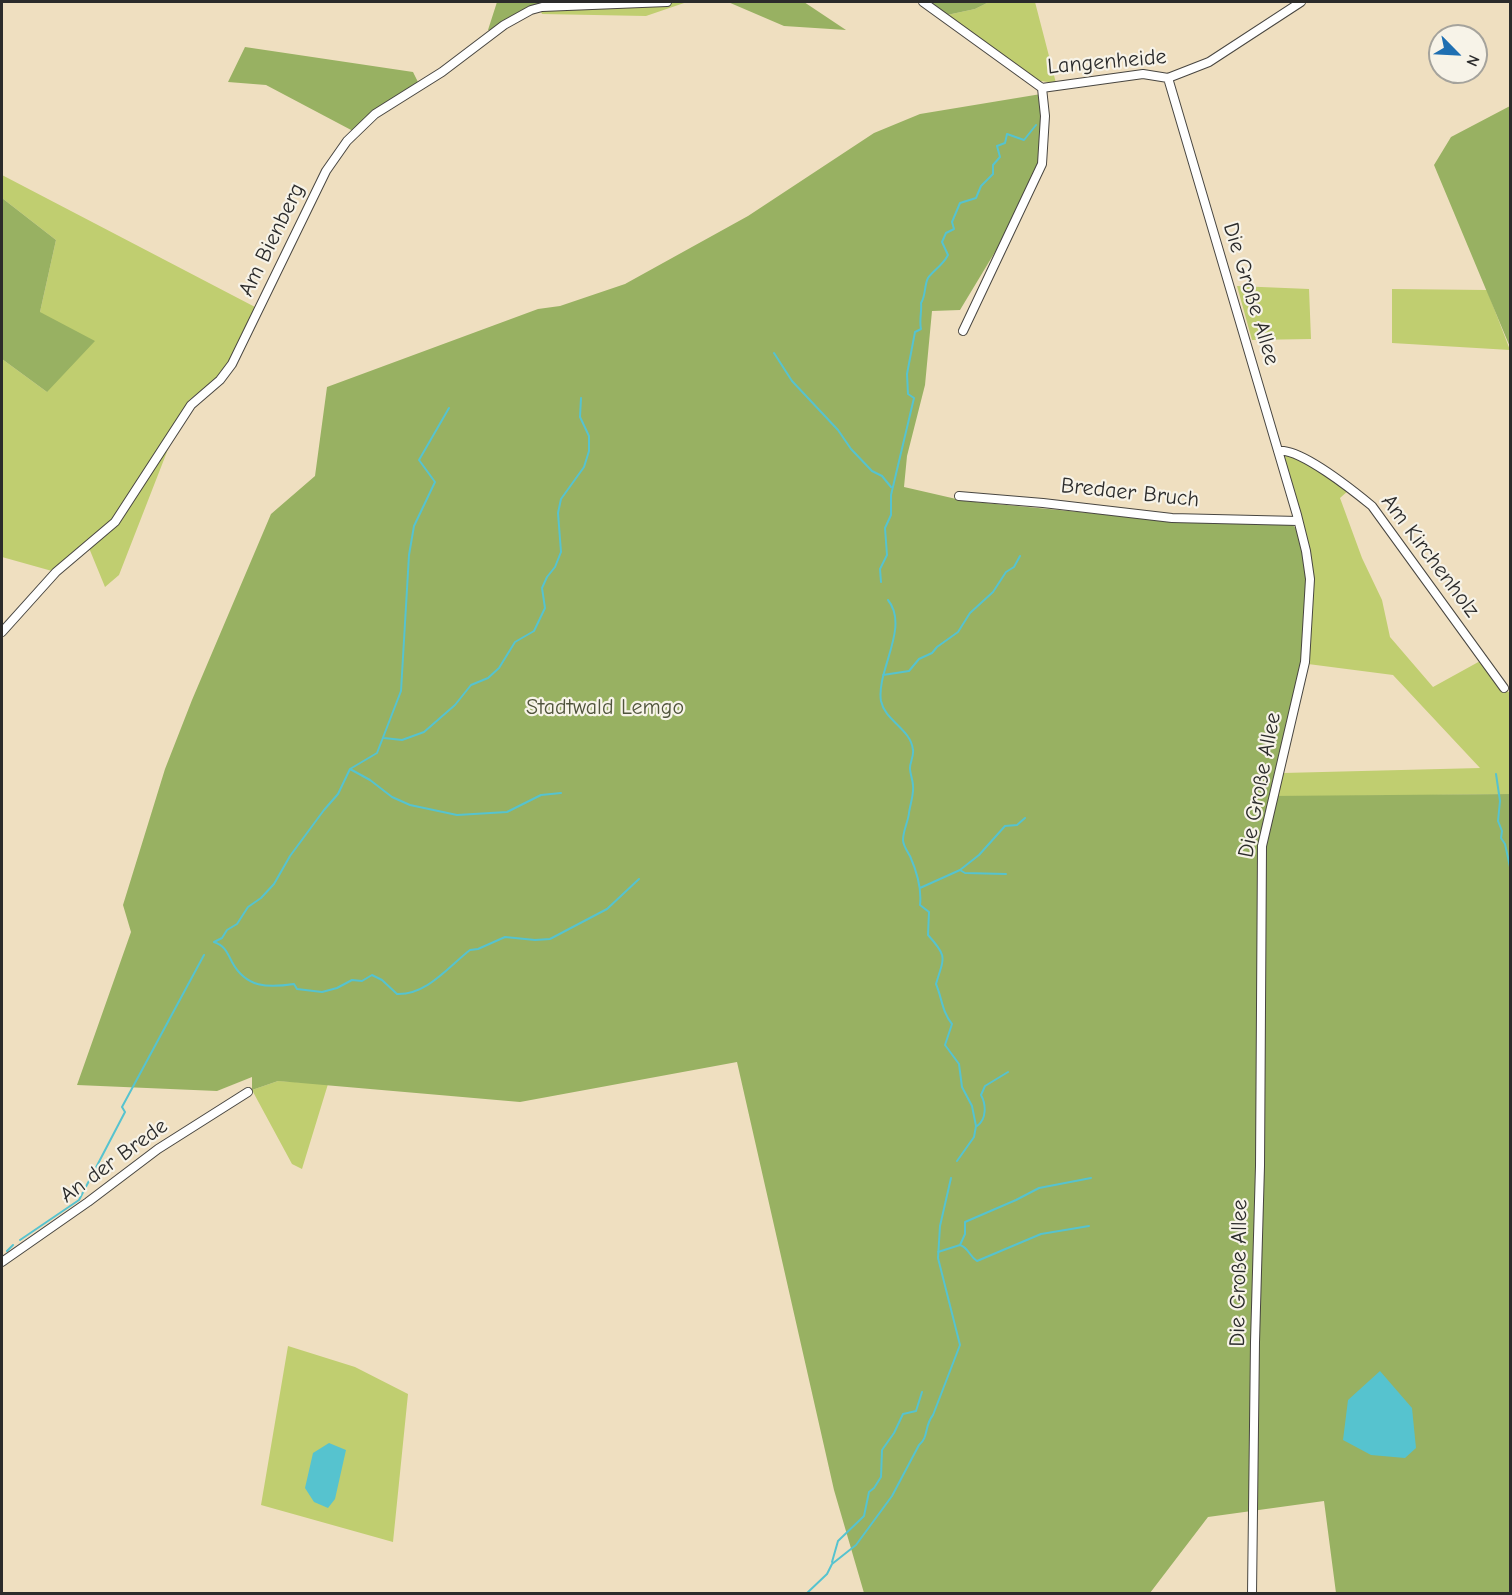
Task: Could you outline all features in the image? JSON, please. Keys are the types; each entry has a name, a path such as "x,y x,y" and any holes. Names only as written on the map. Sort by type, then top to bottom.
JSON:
{"street":[{"name":"Am Bienberg","path":"2,632 56,572 116,522 191,405 220,380 232,364 326,171 346,141 365,122 442,72 504,25 531,10 542,7 667,2"},
{"name":"Langenheide","path":"923,2 1042,88 1143,74 1168,78 1209,62 1301,2"},
{"name":"Die Große Allee","path":"1168,78 1298,521 1310,579 1305,662 1262,846 1260,1157 1255,1331 1252,1593"},
{"path":"963,331 1042,164 1045,116 1042,88"},
{"name":"Am Kirchenholz","path":"1278,451 1285,450 1308,461 1351,488 1372,506 1504,688"},
{"name":"Bredaer Bruch","path":"959,496 1042,502 1172,518 1298,521"},
{"name":"An der Brede","path":"2,1262 150,1155 248,1092"}],"green space":[{"path":"497,2 537,2 538,5 491,31 488,30"},
{"path":"537,2 687,2 646,16 542,14"},
{"path":"728,2 804,2 846,30 784,26"},
{"path":"930,2 989,2 975,9 947,15"},
{"path":"989,2 1035,2 1056,83 1040,81 947,15 975,9"},
{"path":"245,47 413,72 419,84 353,131 266,85 228,82"},
{"name":"Stadtwald Lemgo","path":"1041,94 1039,163 998,247 960,310 932,311 925,385 907,456 904,487 965,501 1152,519 1291,523 1298,531 1307,580 1302,660 1269,796 1510,794 1510,1593 1336,1593 1324,1501 1208,1517 1150,1593 864,1593 834,1490 737,1062 520,1102 278,1081 252,1090 252,1077 217,1091 77,1085 131,932 123,905 165,769 271,514 315,476 327,387 538,309 560,306 625,284 748,216 874,133 920,114"},
{"path":"1510,106 1510,347 1434,165 1451,137"},
{"path":"2,175 255,307 231,362 210,384 189,400 114,519 52,571 2,557 2,359 47,392 40,312 56,240 2,198"},
{"path":"2,198 56,240 40,312 95,341 47,392 2,359"},
{"path":"1237,286 1309,289 1311,339 1252,340"},
{"path":"1392,289 1487,290 1510,350 1392,343"},
{"path":"170,444 119,575 105,587 89,548 118,524"},
{"path":"1287,453 1307,462 1349,490 1340,498 1362,558 1382,600 1390,637 1433,687 1482,660 1504,689 1510,693 1510,794 1277,797 1283,773 1480,768 1393,675 1308,664 1314,580 1303,524 1284,456"},
{"path":"278,1081 328,1084 302,1169 292,1164 252,1090"},
{"path":"288,1346 355,1367 408,1394 393,1542 261,1505"}],"water":[{"path":"1380,1371 1412,1408 1416,1448 1405,1458 1371,1455 1343,1440 1348,1400"},
{"path":"329,1443 346,1450 335,1499 328,1508 314,1502 305,1488 313,1453"}],"waterway":[{"path":"881,582 880,569 887,555 885,528 891,515 891,495 914,398 908,394 907,374 915,332 921,329 921,303 928,278 948,255 942,242 946,233 954,229 952,222 960,203 976,198 981,186 993,174 993,165 1000,157 997,146 1005,143 1007,134 1024,140 1036,125"},
{"path":"774,353 792,381 838,430 851,449 891,487"},
{"path":"384,738 402,740 424,732 455,705 471,685 488,678 499,668 515,642 534,631 545,608 542,588 561,552 558,513 561,499 584,467 589,451 589,436 580,417 581,398"},
{"path":"214,942 237,924 248,907 261,898 274,884 290,856 338,794 350,769 377,753 401,691 409,555 414,526 435,482 419,460 449,408"},
{"path":"883,675 909,671 919,659 932,653 958,632 970,613 993,592 1006,572 1014,567 1020,556"},
{"path":"888,600 894,611 895,623 894,636 883,676 881,701 887,714 908,736 913,752 910,768 913,792 903,842 917,874 920,886 920,905 929,912 928,935 941,953 942,962 936,984 944,1010 952,1024 945,1045 959,1064 962,1087 972,1106 976,1126 974,1137 957,1161"},
{"path":"350,769 370,780 392,797 410,805 457,815 507,812 541,795 561,793"},
{"path":"1496,774 1500,801 1498,821 1510,867"},
{"path":"920,888 960,870 979,855 1005,826 1017,825 1025,818"},
{"path":"960,870 965,873 1006,874"},
{"path":"214,942 221,945 244,977 258,984 267,986 294,984 297,989 322,992 337,988 352,980 362,981 372,975 382,980 397,994 408,993 436,979 470,950 478,949 505,937 550,939 607,909 639,879"},
{"path":"20,1240 79,1200 125,1112 122,1107 204,955"},
{"path":"977,1126 984,1115 985,1107 981,1095 985,1086 1008,1072"},
{"path":"806,1594 827,1574 832,1564 856,1545 892,1496 924,1438 960,1345 938,1258 940,1226 951,1178"},
{"path":"960,1245 965,1234 965,1222 1039,1188 1091,1178"},
{"path":"938,1252 960,1245 977,1261 1041,1234 1089,1226"},
{"path":"7,1251 13,1245"},
{"path":"832,1562 838,1541 864,1516 869,1492 881,1477 882,1450 903,1414 916,1411 922,1392"}]}
